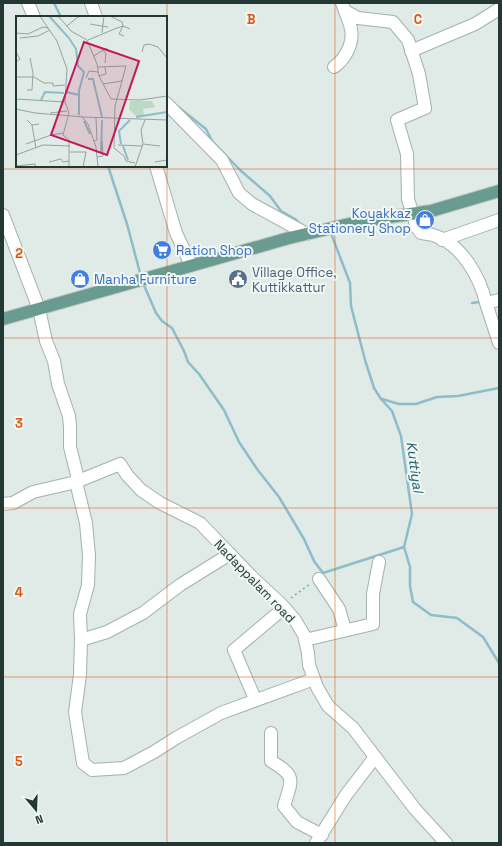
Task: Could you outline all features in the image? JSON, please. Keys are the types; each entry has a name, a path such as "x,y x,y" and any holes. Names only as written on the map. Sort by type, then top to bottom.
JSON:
{"main road":[{"path":"3,319 307,234 362,221 431,211 499,191"}],"street":[{"path":"28,3 34,16"},
{"path":"91,3 96,16"},
{"path":"343,7 358,18 393,22 408,40 419,74 425,108 397,120 408,154 408,199 412,214 417,228 421,233 433,235 453,247 473,271 480,284 499,344"},
{"path":"334,67 340,63 349,50 351,30 343,7"},
{"path":"411,51 475,24 499,9"},
{"path":"167,103 222,160 239,193 252,204 307,234"},
{"path":"156,167 176,233 192,265"},
{"path":"3,215 39,309 46,341 54,361 60,389 69,416 70,447 77,475 76,482 86,523 90,556 88,585 80,614 80,675 75,712 83,763 92,770 124,768 221,713 255,699 314,679"},
{"path":"442,240 499,220"},
{"path":"486,303 499,300"},
{"name":"Nadappalam road","path":"3,504 13,503 33,492 76,482 120,464 127,475 141,490 160,503 200,523 252,577 283,606 295,620 305,640 309,665 317,687 328,706 353,728 414,809 446,843"},
{"path":"81,640 107,632 143,613 180,585 230,554"},
{"path":"305,640 372,624 372,594 379,562"},
{"path":"319,579 339,610 345,630"},
{"path":"255,699 234,650 283,606"},
{"path":"271,733 271,761 287,771 291,782 284,806 297,822 319,839 346,795 375,756"}],"path":[{"path":"283,606 319,579"}],"waterway":[{"path":"54,3 60,16"},
{"path":"177,106 206,129 212,141 240,170 270,196 281,211 295,219 300,224"},
{"path":"108,167 127,224 140,273"},
{"name":"Kuttiyal","path":"332,236 350,283 351,306 374,388 381,399 392,411 401,436 412,514 404,547 410,567 410,586 413,602 431,615 457,618 483,637 499,663"},
{"path":"143,283 156,313 162,321 172,328 188,362 199,374 224,410 239,442 257,469 279,497 304,539 314,561 323,573 404,547"},
{"path":"472,303 480,302"},
{"path":"382,399 399,404 416,404 437,397 458,396 499,388"}],"place":[{"name":"Koyakkaz Stationery Shop","path":"425,220"},
{"name":"Ration Shop","path":"162,250"},
{"name":"Manha Furniture","path":"80,279"},
{"name":"Village Office, Kuttikkattur","path":"238,279"}]}
